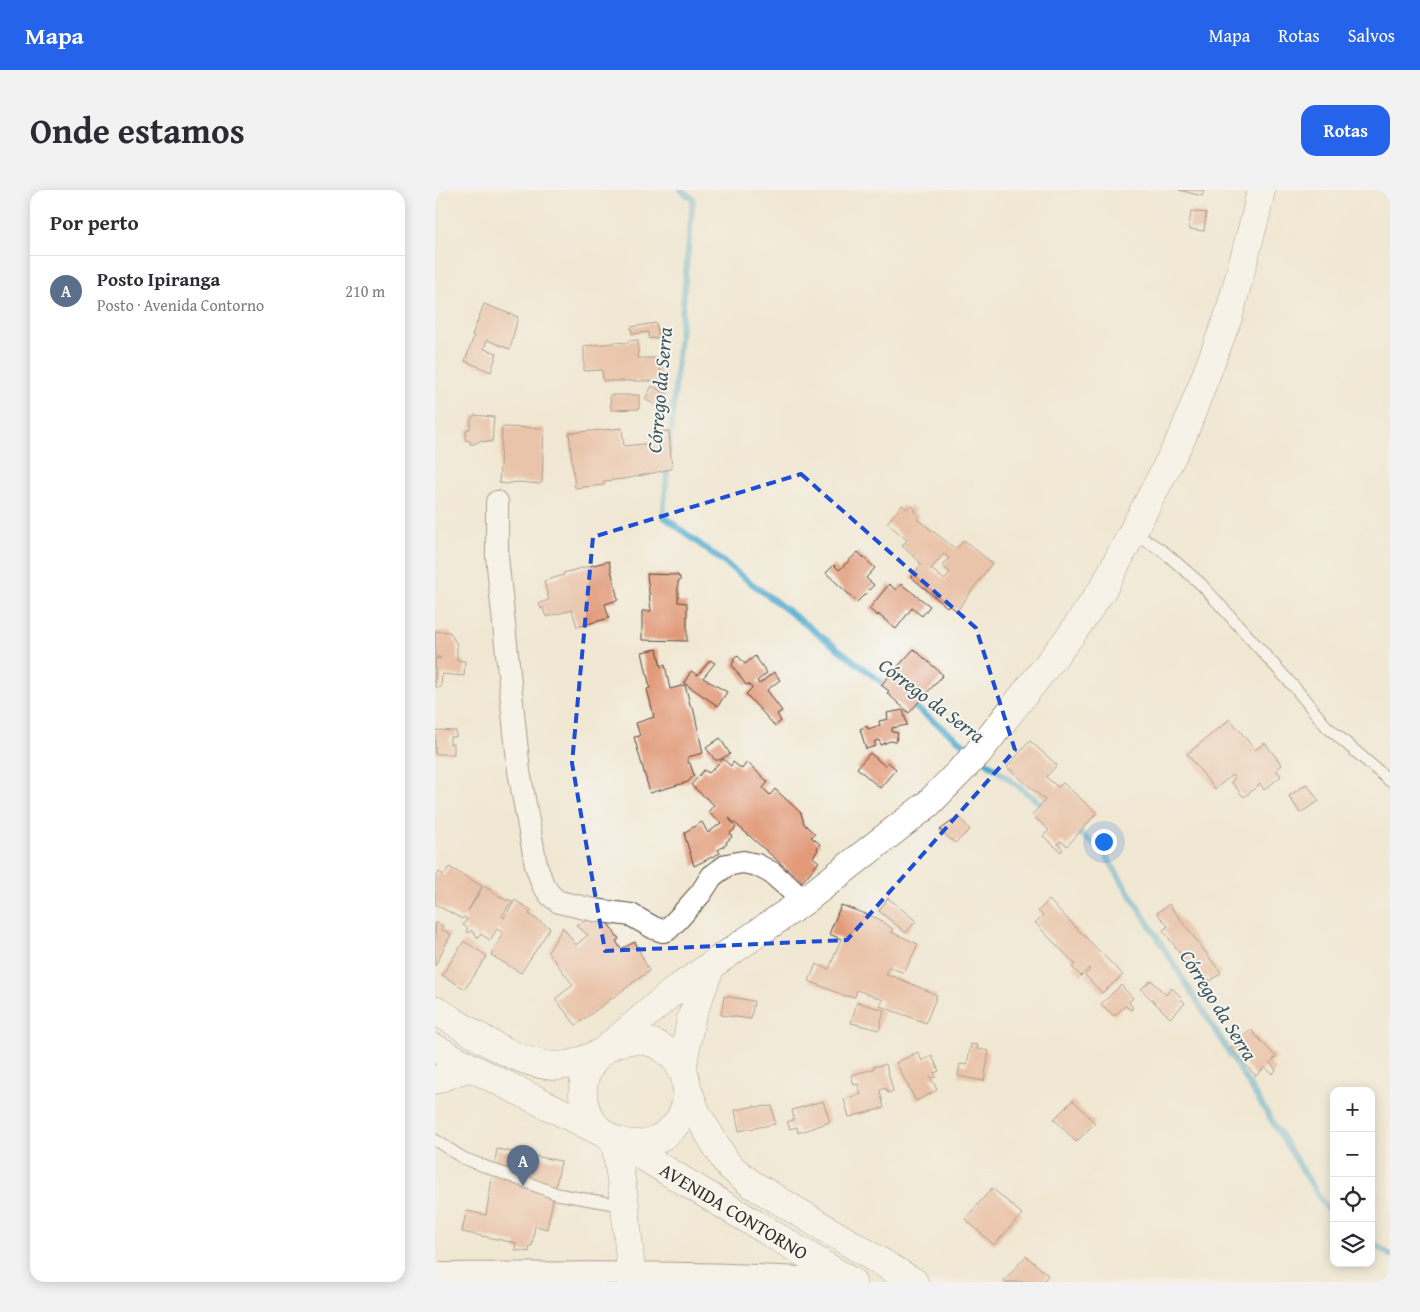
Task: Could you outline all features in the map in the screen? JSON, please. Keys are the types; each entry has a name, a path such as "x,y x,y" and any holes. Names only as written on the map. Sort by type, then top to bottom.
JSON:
{"main road":[{"path":"711,966 691,1018 684,1077 686,1100 681,1115 672,1128 660,1137 646,1142 630,1143 611,1137 595,1124 587,1111 583,1095 584,1080 590,1065 674,991 804,902 928,804 977,754 1071,635 1104,587 1183,435 1229,315 1261,190"},
{"path":"435,1010 510,1054 538,1064 557,1066 578,1063 626,1040 642,1040 658,1046 672,1056 684,1077"},
{"name":"AVENIDA CONTORNO","path":"435,1048 611,1137 851,1281"},
{"path":"435,1080 470,1067"},
{"name":"AVENIDA CONTORNO","path":"684,1077 697,1114 728,1165 750,1183 914,1282"},
{"path":"611,1137 625,1206 632,1277"}],"street":[{"path":"497,502 497,556 519,770 537,866 543,885 551,896 559,902 594,910 631,915 663,931 667,930 678,920 701,893 712,876 727,865 743,862 757,865 772,874 804,902"},
{"path":"435,1274 792,1277 851,1281"}],"lane":[{"path":"1133,532 1163,552 1201,584 1296,689 1326,726 1390,781"},
{"path":"435,1140 463,1158 557,1194 625,1206"}],"highlighted area":[{"path":"801,474 976,628 1015,750 847,940 605,951 572,763 593,537"}],"building":[{"path":"1179,190 1204,190 1202,196"},
{"path":"1191,211 1206,213 1204,231 1189,229"},
{"path":"484,304 518,317 510,349 487,340 484,349 497,353 491,372 465,361 474,336 472,335"},
{"path":"656,323 659,337 649,339 648,332 632,334 631,327"},
{"path":"638,340 638,358 661,358 660,381 603,381 602,370 584,371 584,346 614,342 628,343 628,341"},
{"path":"652,386 667,394 659,407 645,399"},
{"path":"610,395 639,395 639,409 611,410"},
{"path":"474,415 494,417 492,442 480,441 470,444 470,441 465,440 467,429 470,429 471,420"},
{"path":"502,427 544,428 542,482 540,484 499,483"},
{"path":"622,428 624,446 653,443 652,432 669,431 672,469 624,479 604,481 604,485 575,488 569,433"},
{"path":"902,505 907,509 911,505 916,510 914,512 919,516 917,519 956,549 964,540 992,563 957,611 949,605 947,607 911,577 921,565 920,562 902,546 907,540 887,523","holes":["944,554 949,558 943,566 950,573 945,580 931,569"]},
{"path":"858,552 875,568 866,578 874,585 857,602 826,573 834,565 839,570"},
{"path":"609,561 618,600 605,604 609,618 577,627 572,610 546,617 539,603 549,600 544,581 564,575 563,573"},
{"path":"647,574 678,575 680,577 680,581 678,581 678,602 687,603 687,641 642,640 642,611 651,611"},
{"path":"889,584 896,590 901,584 930,606 922,616 912,608 896,629 869,609"},
{"path":"435,631 450,632 457,645 457,660 465,661 464,676 442,674 441,687 435,687 435,658 440,659 440,657 435,657"},
{"path":"657,649 661,667 665,665 670,689 685,685 691,708 693,707 703,753 688,757 688,763 690,763 694,775 688,782 650,793 634,737 640,736 636,723 654,717 647,689 650,688 642,652"},
{"path":"914,649 943,675 909,713 881,685"},
{"path":"737,655 745,664 755,656 767,673 757,681 759,684 774,672 780,680 767,690 782,711 777,714 781,721 775,726 746,694 752,688 749,684 746,685 732,665 733,659"},
{"path":"710,660 715,663 703,678 727,692 718,706 684,683 691,671 698,675"},
{"path":"903,710 907,725 892,728 892,732 898,733 896,742 890,741 881,745 879,740 874,742 876,746 866,749 860,729 867,726 868,729 880,725 879,721 888,719 887,713"},
{"path":"1230,719 1255,750 1265,743 1282,765 1276,770 1281,776 1264,790 1260,784 1244,797 1231,782 1235,778 1232,775 1215,789 1187,754"},
{"path":"435,730 456,731 456,737 450,737 450,744 454,744 454,754 435,754"},
{"path":"720,738 730,754 715,760 706,748"},
{"path":"1030,741 1057,765 1046,777 1058,787 1063,783 1097,813 1067,846 1061,841 1057,844 1063,849 1061,852 1043,836 1049,830 1032,815 1045,800 1007,767"},
{"path":"870,753 885,766 888,762 896,769 880,788 857,768"},
{"path":"723,759 731,766 733,762 742,769 747,762 768,782 763,788 770,795 775,789 801,813 804,824 815,834 811,837 820,844 813,857 819,862 802,882 729,818 736,828 730,833 732,837 726,842 727,844 718,850 720,853 694,866 685,832 702,822 708,833 721,823 708,812 714,805 691,785 704,770 709,773"},
{"path":"1307,784 1319,801 1300,813 1289,796"},
{"path":"959,816 970,830 955,843 940,830"},
{"path":"449,867 482,886 468,911 484,886 507,901 508,899 512,901 502,916 504,918 515,900 531,910 529,914 550,928 521,973 491,955 503,933 497,929 490,940 481,934 478,938 471,930 469,933 466,931 468,928 463,925 467,919 464,917 462,919 435,904 435,879 439,872 444,875"},
{"path":"888,898 916,921 906,933 879,911"},
{"path":"1049,900 1123,975 1102,993 1085,975 1090,970 1089,968 1081,976 1072,967 1075,964 1035,923 1043,915 1038,911"},
{"path":"1169,904 1221,973 1210,981 1206,976 1200,981 1163,930 1168,926 1157,913"},
{"path":"841,905 879,919 893,929 891,932 918,944 904,973 889,967 886,975 893,976 937,995 926,1023 880,1006 883,1000 857,990 855,997 845,996 809,981 816,964 829,969 841,939 829,934"},
{"path":"602,915 619,939 616,941 621,949 635,942 649,971 576,1025 555,999 573,985 548,952 563,927 576,945 588,935 576,925"},
{"path":"435,922 443,926 441,929 451,934 435,966"},
{"path":"464,941 487,956 465,989 442,975"},
{"path":"1151,980 1166,995 1172,988 1185,1003 1170,1018 1141,989"},
{"path":"1121,985 1133,998 1129,1002 1133,1008 1131,1010 1125,1006 1114,1016 1101,1004"},
{"path":"724,996 754,1001 751,1019 721,1015"},
{"path":"857,1002 884,1010 879,1030 851,1023"},
{"path":"1251,1030 1276,1057 1270,1063 1276,1070 1272,1074 1265,1067 1256,1076 1230,1048"},
{"path":"971,1044 978,1045 977,1049 989,1051 984,1081 958,1076 960,1064 967,1065"},
{"path":"918,1052 922,1061 932,1056 939,1071 934,1073 936,1077 932,1078 930,1076 937,1090 916,1101 896,1063"},
{"path":"886,1064 893,1091 888,1093 886,1088 880,1090 884,1108 849,1117 844,1099 861,1094 858,1084 854,1085 851,1075"},
{"path":"1073,1100 1095,1123 1076,1142 1054,1119"},
{"path":"823,1101 830,1122 798,1133 797,1127 790,1129 787,1122 794,1120 792,1110"},
{"path":"755,1106 772,1106 775,1124 739,1131 735,1110"},
{"path":"497,1149 561,1161 547,1229 535,1226 532,1246 530,1245 529,1252 515,1250 516,1243 462,1232 466,1211 486,1215"},
{"path":"992,1188 1022,1214 994,1245 965,1219"},
{"path":"1026,1256 1048,1275 1043,1282 1003,1282"}],"waterway":[{"name":"Córrego da Serra","path":"669,451 693,199 681,190"},
{"name":"Córrego da Serra","path":"668,464 663,516 888,687"},
{"name":"Córrego da Serra","path":"908,702 972,750"},
{"name":"Córrego da Serra","path":"981,758 1047,808"},
{"name":"Córrego da Serra","path":"1073,828 1103,851 1330,1211"},
{"name":"Córrego da Serra","path":"1375,1244 1390,1255"}],"place":[{"name":"Posto Ipiranga","path":"523,1186"}]}
